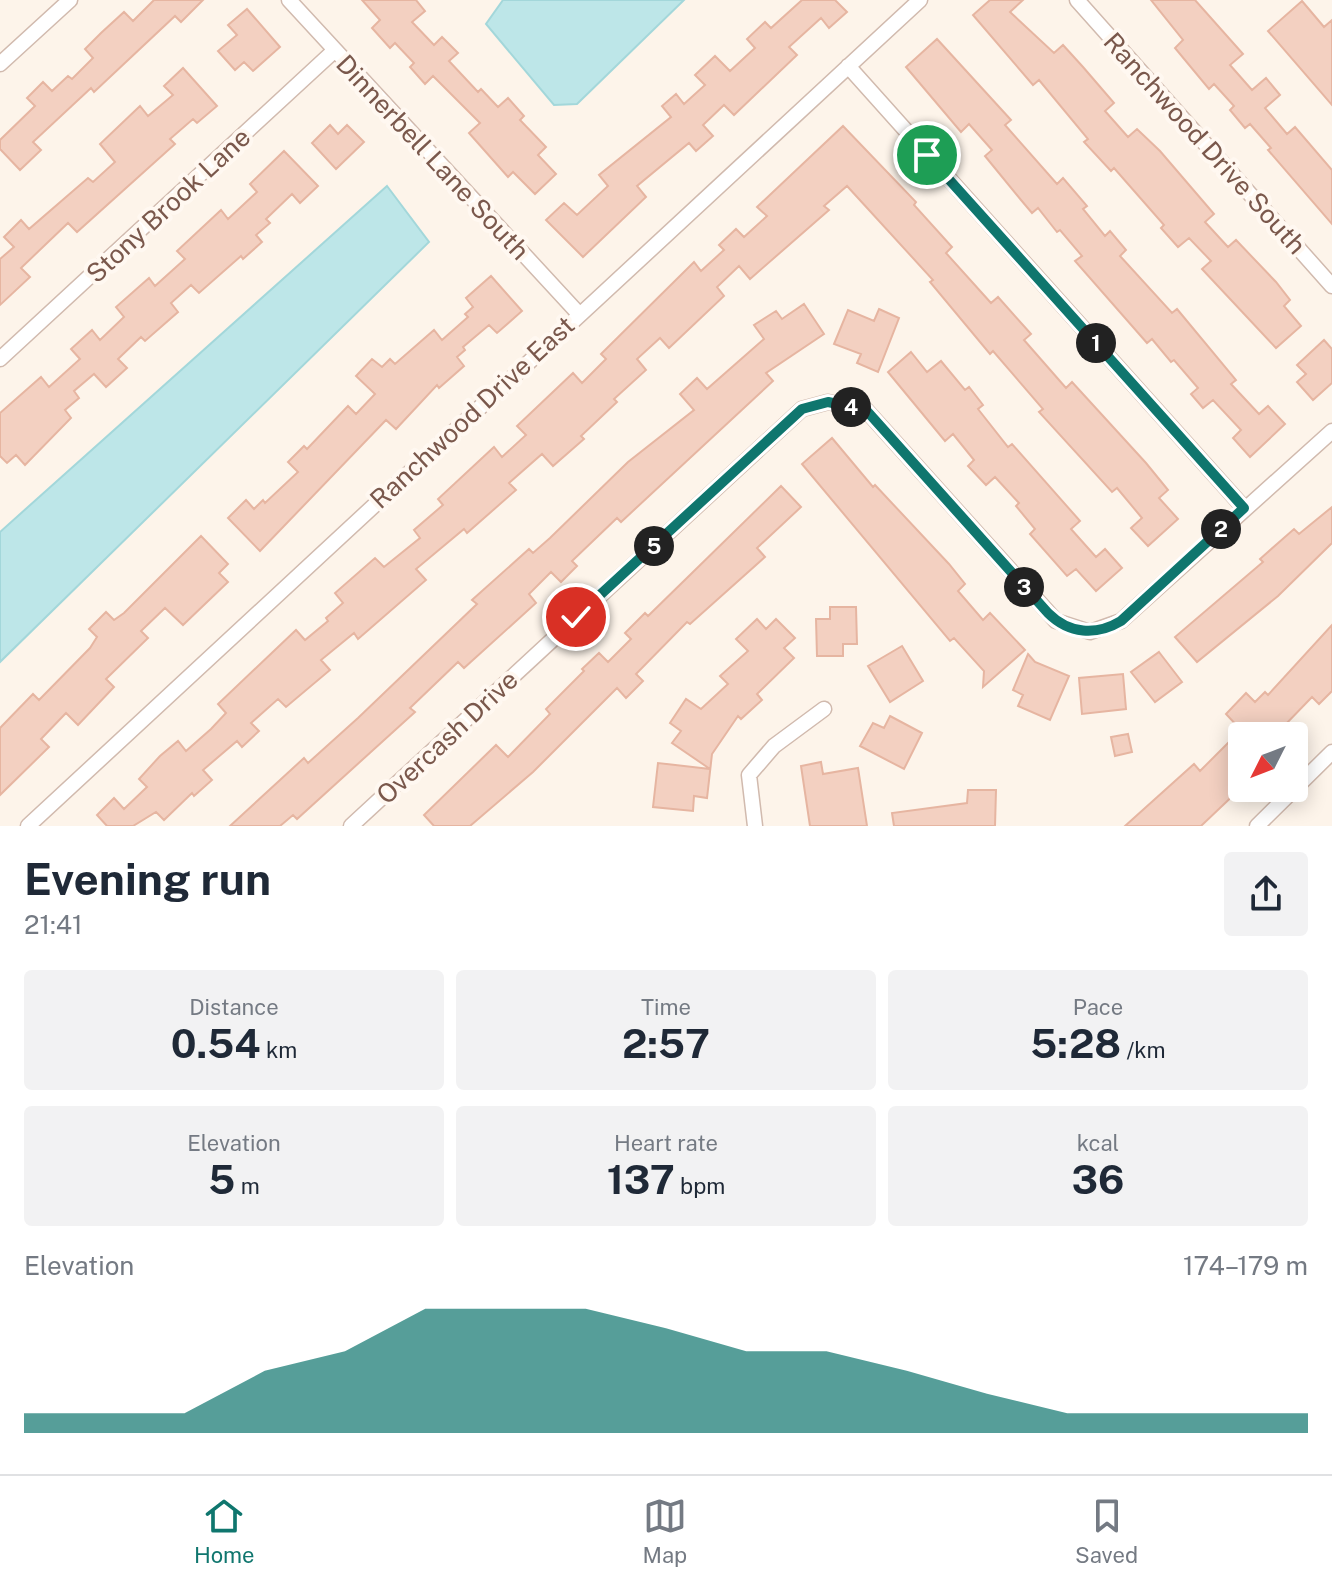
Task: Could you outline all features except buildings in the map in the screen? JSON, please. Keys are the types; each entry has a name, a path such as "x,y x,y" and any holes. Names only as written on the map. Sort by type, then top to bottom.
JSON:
{"street":[{"path":"0,64 70,0"},
{"name":"Dinnerbell Lane South","path":"289,0 578,313"},
{"name":"Ranchwood Drive East","path":"28,826 578,313 920,0"},
{"name":"Ranchwood Drive South","path":"1077,0 1332,286"},
{"name":"Stony Brook Lane","path":"0,359 335,50"},
{"path":"848,66 1244,508"},
{"name":"Overcash Drive","path":"351,826 802,409 828,402 866,410 1048,613 1062,625 1081,631 1106,629 1121,621 1332,431"},
{"path":"755,826 749,775 774,746 824,709"},
{"path":"1257,826 1332,752"}],"water":[{"path":"503,0 684,0 577,104 554,105 486,24"},
{"path":"387,186 429,242 0,662 0,532"}],"route":[{"path":"576,617 802,409 828,402 866,410 1048,613 1072,629 1090,632 1106,629 1121,621 1244,508 927,155"}]}
